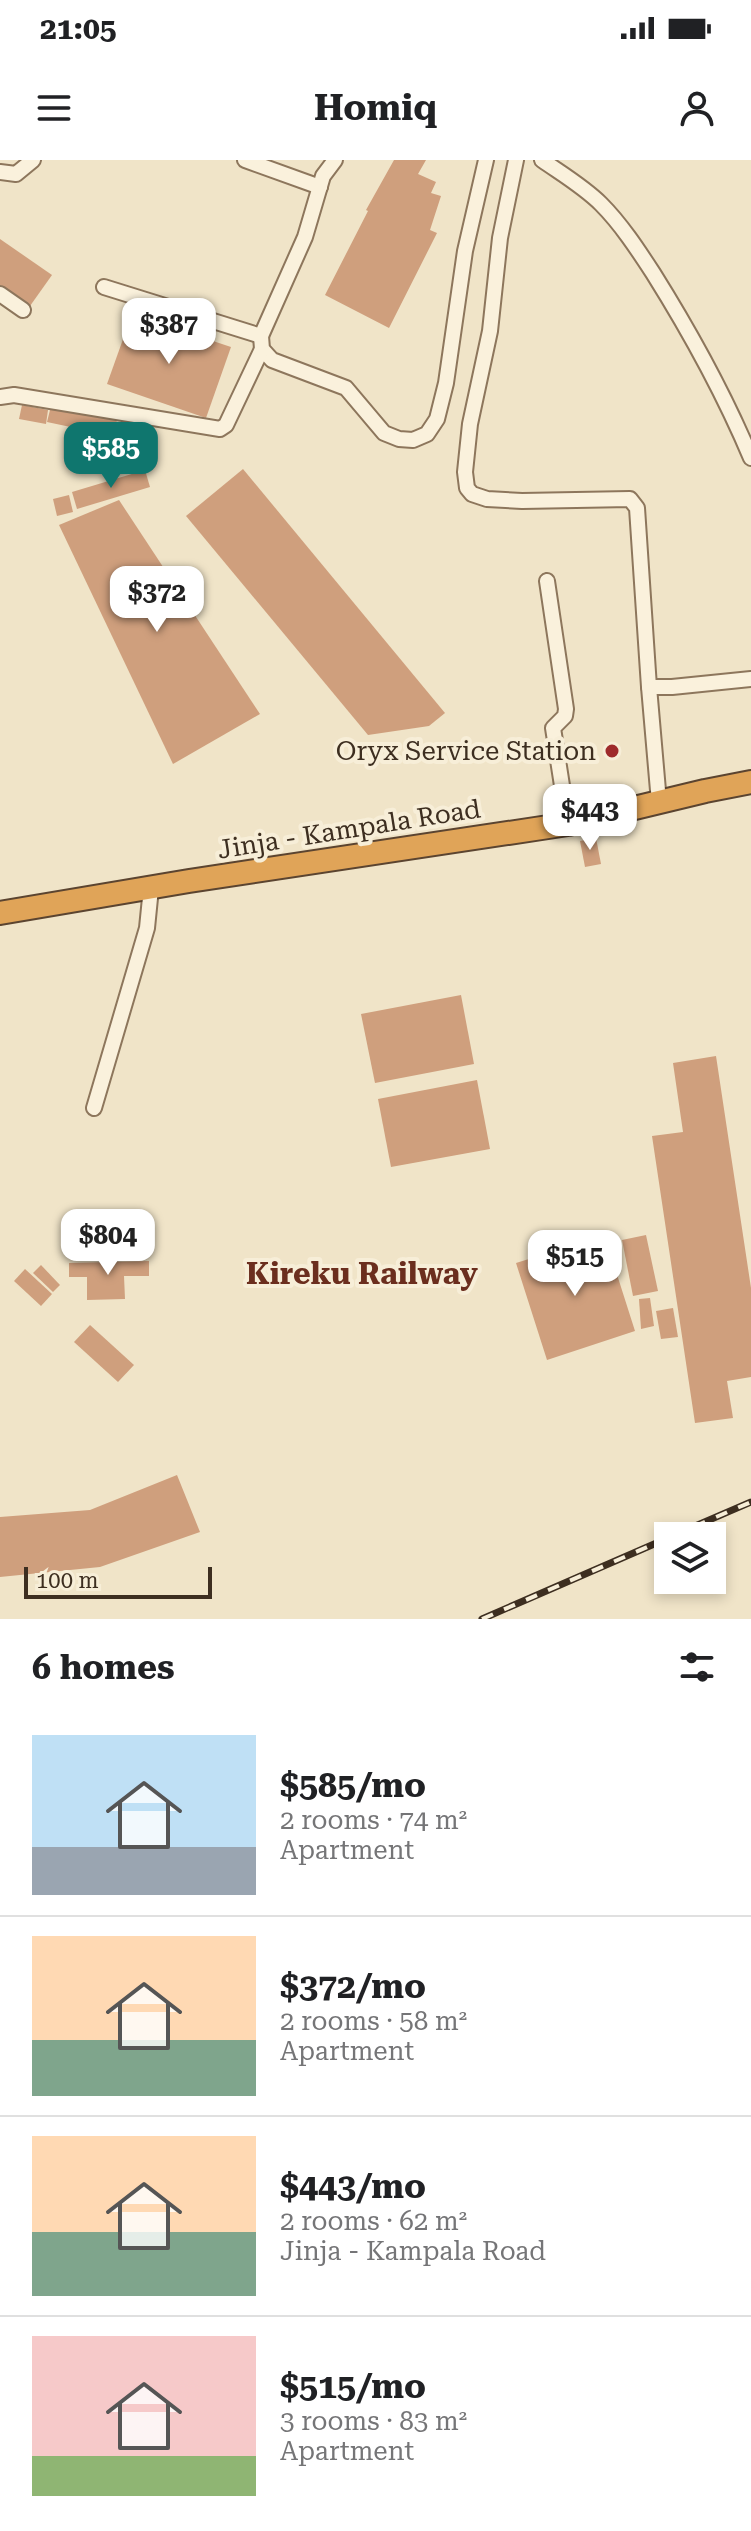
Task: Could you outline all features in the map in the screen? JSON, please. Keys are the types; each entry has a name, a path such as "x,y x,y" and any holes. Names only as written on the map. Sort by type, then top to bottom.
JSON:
{"highway":[{"name":"Jinja - Kampala Road","path":"0,913 568,824 751,782"}],"street":[{"path":"0,172 16,174 33,160"},
{"path":"245,160 320,187"},
{"path":"0,397 14,395 220,429 226,425 305,237 323,176 335,160"},
{"path":"104,287 262,343 272,360 346,388 384,433 413,440 427,434 437,419 446,383 465,251 486,160"},
{"path":"516,160 500,238 492,320 470,424 465,479 472,494 487,499 558,501 625,497 634,502 637,508 659,802"},
{"path":"542,160 593,196 640,253 709,369 751,456"},
{"path":"0,294 23,310"},
{"path":"547,581 566,709 565,716 553,728 568,824"},
{"path":"649,687 751,679"},
{"path":"94,1108 147,928 151,888"}],"building":[{"path":"394,160 426,160 418,174 436,182 431,193 441,196 430,230 437,233 389,328 325,295"},
{"path":"0,239 52,275 30,306 0,285"},
{"path":"132,314 231,347 206,418 107,384"},
{"path":"22,405 48,410 46,424 19,419"},
{"path":"51,406 117,420 113,436 47,422"},
{"path":"243,469 445,713 429,726 368,735 186,516"},
{"path":"145,470 150,487 77,509 72,492"},
{"path":"69,495 73,512 57,516 53,499"},
{"path":"119,500 260,714 173,764 59,525"},
{"path":"596,838 601,864 585,867 580,841"},
{"path":"461,995 474,1064 375,1083 361,1014"},
{"path":"716,1056 751,1288 751,1377 727,1381 733,1418 695,1423 652,1136 683,1132 673,1063"},
{"path":"477,1080 490,1149 391,1167 378,1099"},
{"path":"646,1235 658,1291 633,1296 622,1240"},
{"path":"606,1240 635,1331 547,1360 516,1263 580,1243 581,1248"},
{"path":"149,1261 149,1276 124,1276 125,1299 87,1300 87,1277 69,1277 69,1263"},
{"path":"41,1265 60,1285 53,1292 33,1273"},
{"path":"25,1269 52,1294 41,1306 14,1281"},
{"path":"650,1298 654,1326 641,1329 639,1299"},
{"path":"673,1308 678,1337 661,1339 656,1311"},
{"path":"90,1325 134,1365 118,1382 74,1342"},
{"path":"177,1475 200,1532 100,1567 0,1577 0,1517 90,1510"}],"railway":[{"path":"705,1522 751,1502"},
{"path":"482,1619 654,1544"}],"place":[{"name":"Oryx Service Station","path":"612,751"}],"district":[{"name":"Kireku Railway","path":"362,1273"}]}
